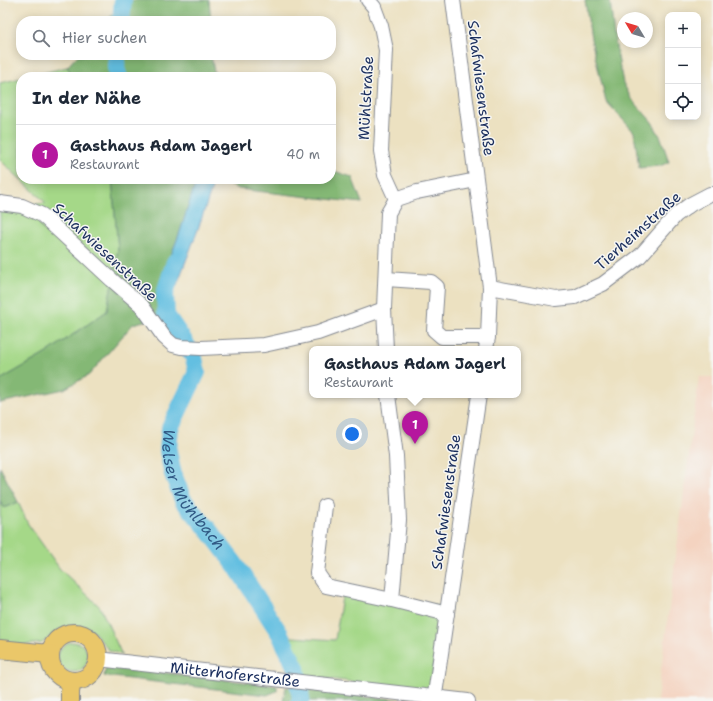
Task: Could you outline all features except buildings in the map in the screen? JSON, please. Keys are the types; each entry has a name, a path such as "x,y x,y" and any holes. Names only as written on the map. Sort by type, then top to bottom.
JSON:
{"main road":[{"path":"72,632 81,633 94,643 98,659 92,673 87,678 80,681 72,681 64,680 52,669 49,654 52,645 57,639 64,634 72,632"},
{"path":"0,649 49,654"},
{"path":"70,701 72,681"}],"street":[{"name":"Mühlstraße","path":"368,0 374,7 379,20 386,50 381,151 385,175 396,199"},
{"name":"Schafwiesenstraße","path":"453,0 490,287 487,343"},
{"path":"386,346 384,308 388,213 396,199 418,192 476,180"},
{"name":"Tierheimstraße","path":"490,287 556,299 575,296 603,284 640,256 676,215 691,204 713,194"},
{"name":"Schafwiesenstraße","path":"0,203 22,206 42,215 142,306 164,337 172,345 201,348 264,345 318,333 384,308"},
{"path":"386,279 431,282 436,287 434,330 442,337 487,343"},
{"path":"388,398 396,456 399,520 392,600"},
{"name":"Schafwiesenstraße","path":"434,699 479,398"},
{"path":"325,506 317,573 326,586 392,600 447,614"},
{"name":"Mitterhoferstraße","path":"98,659 434,699 468,701"}],"shaded area":[{"path":"699,377 713,377 713,701 657,701"}],"green space":[{"path":"125,0 209,0 211,16 111,16"},
{"path":"585,0 610,0 614,36 623,83 631,98 652,122 661,138 669,162 660,166 639,168 634,132 606,101 591,39"},
{"path":"73,60 212,60 214,72 70,72 67,67"},
{"path":"67,67 70,72 46,72"},
{"path":"16,79 16,175 0,160 0,83"},
{"path":"336,172 352,177 362,203 239,189 228,184 336,184"},
{"path":"26,184 112,184 118,249 107,311 45,354 0,380 0,207 46,203"},
{"path":"112,184 195,184 180,232 161,282 166,315 133,324 89,375 64,389 0,403 0,380 45,354 107,311 118,249"},
{"path":"0,467 18,502 4,508 0,501"},
{"path":"0,501 4,508 18,502 28,524 60,569 100,607 122,655 109,650 93,631 74,625 59,630 42,643 17,646 0,643"},
{"path":"344,585 442,607 430,691 304,676 278,636 335,640"},
{"path":"73,642 79,643 87,651 87,663 79,671 73,672 67,671 59,663 58,657 59,651 67,643"},
{"path":"106,666 277,686 277,691 267,695 104,676"},
{"path":"286,687 410,701 283,701"}],"water":[{"path":"195,184 213,184 176,287 161,282 180,232"}],"waterway":[{"name":"Welser Mühlbach","path":"121,16 123,0"},
{"name":"Welser Mühlbach","path":"117,60 117,72"},
{"name":"Welser Mühlbach","path":"175,262 165,293 166,315 194,358 197,372 170,428 168,451 173,474 183,500 234,563 280,634 296,668 301,699 300,701"}],"place":[{"name":"Gasthaus Adam Jagerl","path":"415,444"}]}
